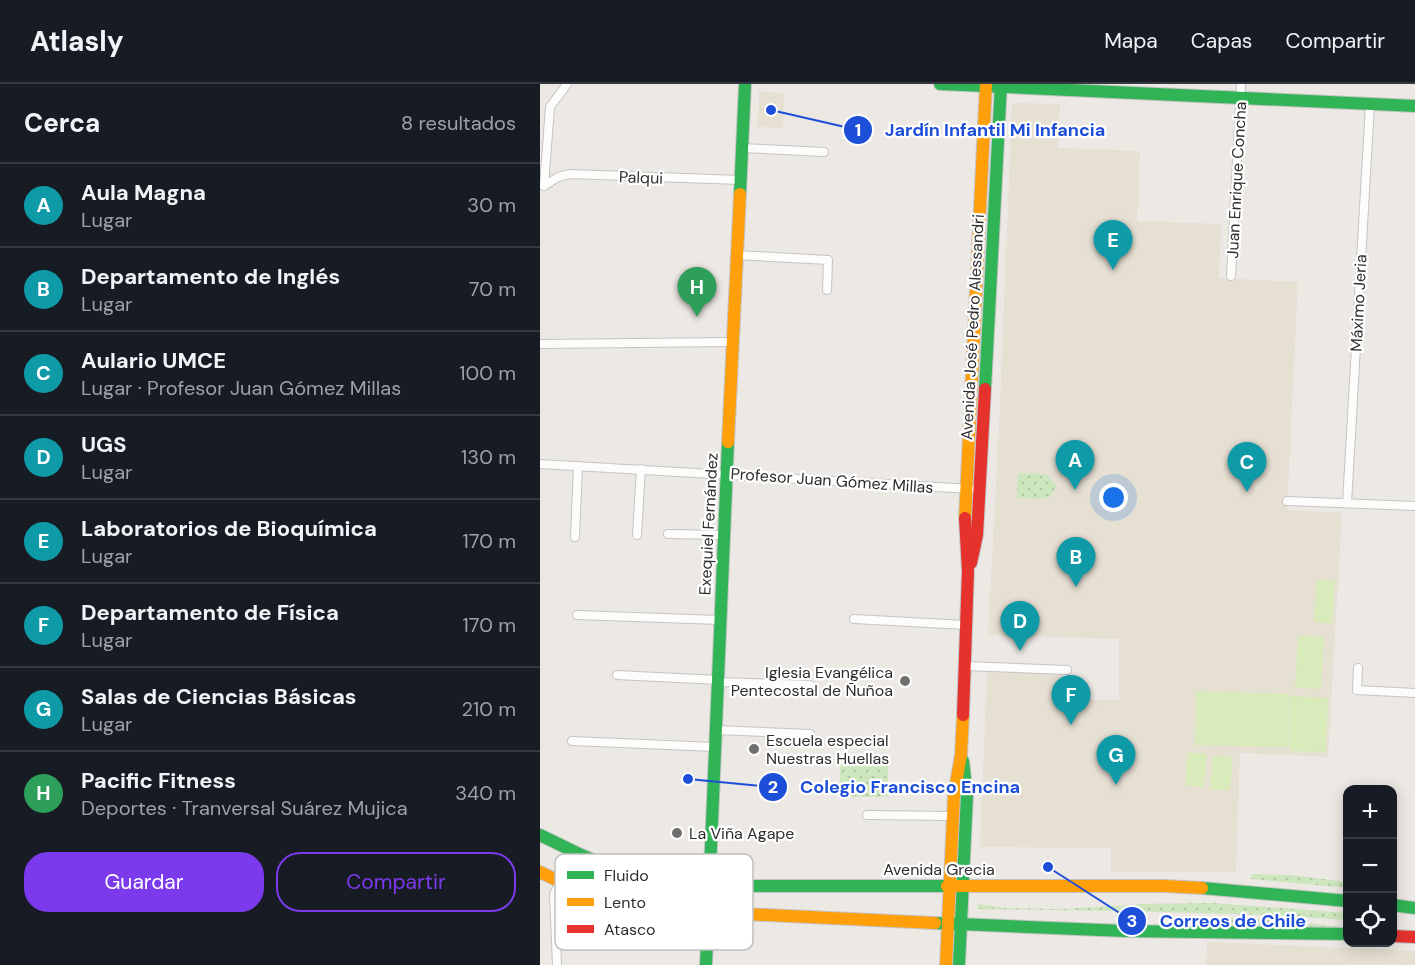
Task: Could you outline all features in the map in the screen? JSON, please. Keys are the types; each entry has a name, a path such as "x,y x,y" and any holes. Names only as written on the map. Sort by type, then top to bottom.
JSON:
{"main road":[{"name":"Exequiel Fernández","path":"710,854 745,84"},
{"path":"940,84 1001,85 1415,106"},
{"name":"Avenida José Pedro Alessandri","path":"946,965 954,795 961,755 968,571 965,535 966,489 986,85"},
{"name":"Avenida José Pedro Alessandri","path":"968,571 974,555 980,489 1001,85"},
{"name":"Avenida José Pedro Alessandri","path":"959,965 967,795 966,776 961,755"},
{"name":"Avenida Grecia","path":"540,835 577,854"},
{"path":"540,872 555,880"},
{"name":"Avenida Grecia","path":"753,886 1202,887 1343,901"},
{"path":"1397,906 1415,908"},
{"path":"753,916 1125,931 1343,934"},
{"path":"1397,936 1415,937"},
{"name":"Exequiel Fernández","path":"706,965 707,950"}],"street":[{"path":"540,107 550,106 567,84"},
{"name":"Juan Enrique Concha","path":"1231,276 1241,84"},
{"name":"Máximo Jeria","path":"1347,503 1370,104"},
{"name":"Palqui","path":"550,106 544,186 558,177 570,174 741,180"},
{"path":"742,148 824,152"},
{"path":"737,255 828,260 827,290"},
{"path":"540,344 733,342"},
{"name":"Profesor Juan Gómez Millas","path":"540,464 980,489"},
{"path":"575,537 578,466"},
{"path":"637,535 641,469"},
{"path":"1287,501 1415,506"},
{"path":"668,534 724,535"},
{"path":"577,615 720,621"},
{"path":"854,619 966,625"},
{"path":"965,666 1067,670"},
{"path":"1358,668 1357,690 1415,693"},
{"path":"618,675 810,686"},
{"path":"715,730 810,734"},
{"path":"572,741 715,747"},
{"path":"867,814 953,816"},
{"path":"555,892 555,918"},
{"path":"556,950 557,965"}],"shaded area":[{"path":"759,92 784,93 783,128 758,127"},
{"path":"1012,103 1060,104 1058,148 1140,151 1137,221 1221,224 1219,278 1298,282 1287,510 1342,513 1328,757 1240,753 1236,872 1111,872 1111,848 980,847 987,671 1063,673 1063,686 1080,687 1080,700 1119,700 1119,639 988,635"},
{"path":"1207,942 1415,951 1415,965 1206,965"}],"green space":[{"path":"1018,473 1046,474 1056,485 1054,491 1047,498 1017,498"},
{"path":"1317,580 1335,581 1332,624 1314,622"},
{"path":"1298,636 1324,637 1321,689 1295,688"},
{"path":"1196,691 1290,694 1289,747 1195,745"},
{"path":"1291,696 1328,698 1326,752 1290,751"},
{"path":"1188,752 1207,754 1204,787 1185,785"},
{"path":"840,755 888,756 888,797 846,797 846,788 840,787"},
{"path":"1213,756 1233,757 1230,790 1210,789"},
{"path":"1252,874 1291,875 1343,882 1343,888 1251,879"},
{"path":"1213,903 1343,913 1343,920 1130,911 1135,904"},
{"path":"978,904 1004,908 1063,909 1130,905 1126,911 977,909"},
{"path":"1163,918 1266,919 1343,927 1231,927"}],"traffic: fast":[{"path":"740,194 745,84"},
{"path":"940,84 1415,106"},
{"path":"985,389 1001,84"},
{"path":"711,854 728,442"},
{"path":"959,965 967,795 963,761"},
{"path":"540,835 579,854"},
{"path":"753,886 947,886"},
{"path":"1202,888 1343,901"},
{"path":"1397,906 1415,908"},
{"path":"935,923 1125,931 1343,934"},
{"path":"706,965 707,950"}],"traffic: slow":[{"path":"965,518 986,84"},
{"path":"728,442 740,194"},
{"path":"946,965 954,795 961,755 963,715"},
{"path":"540,872 555,879"},
{"path":"947,886 1202,888"},
{"path":"753,914 935,923"}],"traffic: jam":[{"path":"971,563 977,535 985,389"},
{"path":"963,715 968,571 965,518"},
{"path":"1397,936 1415,937"}],"place":[{"name":"Jardín Infantil Mi Infancia","path":"771,110"},
{"name":"Laboratorios de Bioquímica","path":"1113,270"},
{"name":"Pacific Fitness","path":"697,317"},
{"name":"Aula Magna","path":"1075,490"},
{"name":"Aulario UMCE","path":"1247,492"},
{"name":"Departamento de Inglés","path":"1076,587"},
{"name":"UGS","path":"1020,651"},
{"name":"Iglesia Evangélica Pentecostal de Ñuñoa","path":"905,681"},
{"name":"Departamento de Física","path":"1071,725"},
{"name":"Escuela especial Nuestras Huellas","path":"754,749"},
{"name":"Colegio Francisco Encina","path":"688,779"},
{"name":"Salas de Ciencias Básicas","path":"1116,785"},
{"name":"La Viña Agape","path":"677,833"},
{"name":"Correos de Chile","path":"1048,867"}]}
